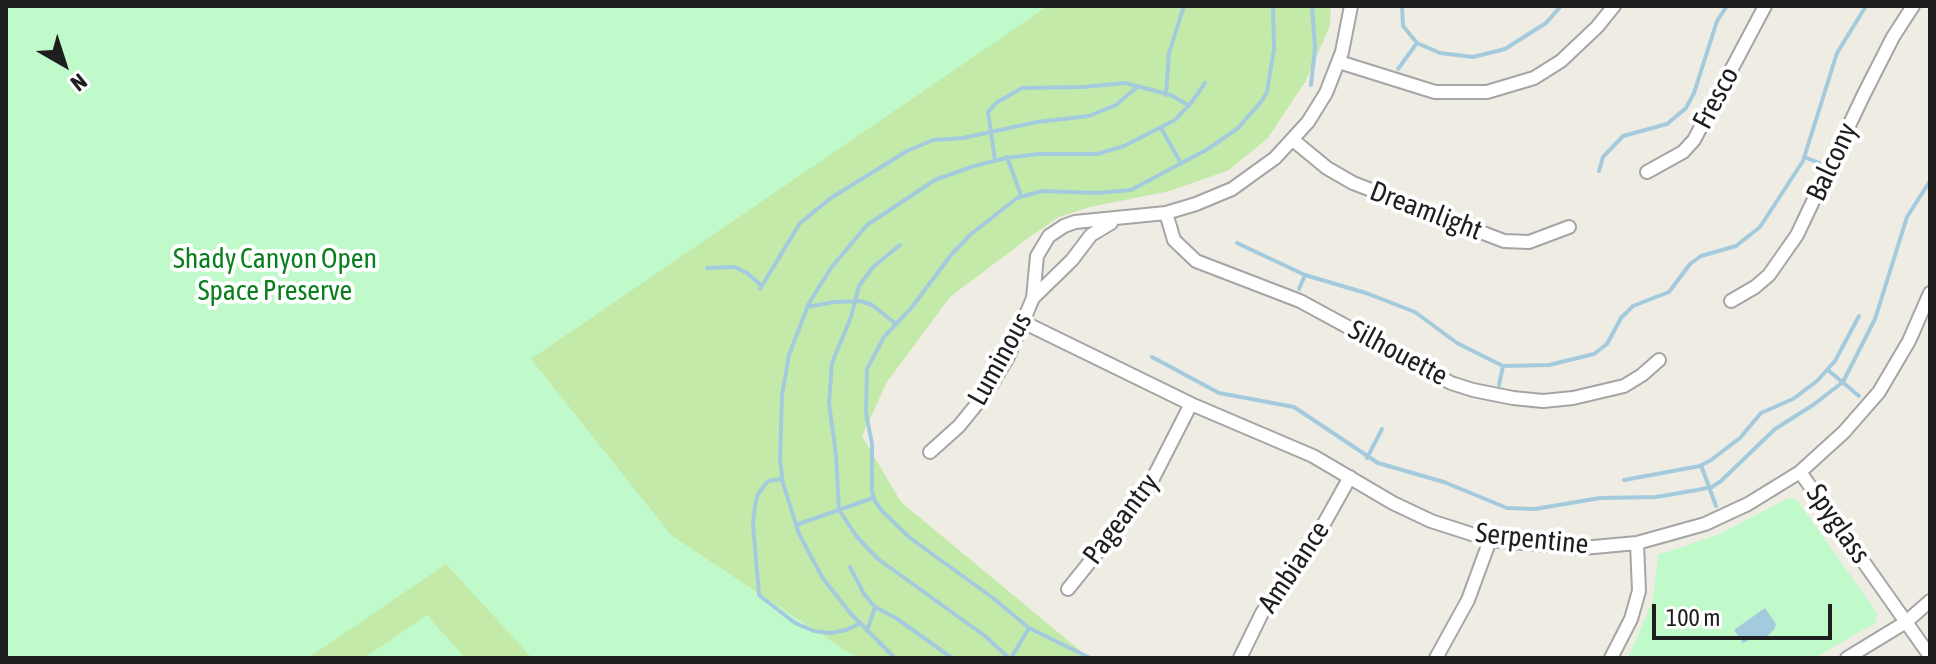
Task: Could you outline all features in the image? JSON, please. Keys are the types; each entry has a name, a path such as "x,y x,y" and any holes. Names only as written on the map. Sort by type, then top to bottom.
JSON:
{"street":[{"name":"Luminous","path":"930,452 980,402 1008,357 1033,298 1037,256 1049,236 1075,222 1166,213 1209,200 1265,167 1293,140 1317,108 1339,62 1351,6"},
{"path":"1339,62 1435,92 1487,92 1534,78 1561,61 1614,6"},
{"name":"Fresco","path":"1647,172 1683,152 1694,140 1765,6"},
{"name":"Balcony","path":"1731,301 1769,275 1797,235 1864,94 1913,6"},
{"name":"Dreamlight","path":"1293,140 1327,168 1353,183 1504,241 1529,242 1569,227"},
{"name":"Silhouette","path":"1166,213 1174,240 1196,261 1300,301 1451,383 1473,390 1543,401 1573,398 1624,386 1659,360"},
{"name":"Luminous","path":"1033,298 1072,260 1091,235 1118,220"},
{"name":"Serpentine","path":"1023,322 1191,404 1313,456 1411,513 1490,540 1558,547 1637,543 1682,532 1730,513 1800,472 1844,432 1879,392 1909,341 1930,293"},
{"name":"Pageantry","path":"1068,589 1146,492 1191,404"},
{"name":"Spyglass","path":"1800,472 1930,656"},
{"name":"Ambiance","path":"1240,658 1262,613 1321,529 1350,477"},
{"path":"1436,658 1468,600 1490,540"},
{"path":"1611,658 1631,619 1639,591 1637,543"},
{"path":"1847,658 1906,622 1930,601"}],"green space":[{"name":"Shady Canyon Open Space Preserve","path":"6,6 1331,6 1330,26 1305,82 1268,138 1229,170 1170,191 1090,207 1059,217 1031,236 950,297 887,382 862,436 901,502 1089,658 6,658"},
{"name":"Shady Canyon Open Space Preserve","path":"6,6 1048,6 531,359 672,536 857,658 532,658 446,564 308,658 6,658"},
{"path":"1788,498 1797,500 1877,613 1875,623 1814,658 1628,658 1653,600 1658,555 1720,534"},
{"path":"427,615 465,658 364,658"}],"water":[{"path":"1765,608 1776,624 1774,630 1766,637 1743,643 1734,630"}],"waterway":[{"path":"1166,95 1169,53 1184,6"},
{"path":"1090,658 1029,628 910,538 882,511 872,491 872,444 866,413 867,369 884,337 912,307 951,255 970,235 1017,198 1042,191 1097,193 1131,190 1208,149 1238,128 1267,92 1274,49 1273,6"},
{"path":"1311,85 1315,48 1312,6"},
{"path":"1402,6 1403,26 1417,43 1440,53 1473,57 1505,49 1546,23 1561,6"},
{"path":"1599,171 1603,157 1623,136 1667,124 1686,108 1694,93 1717,21 1727,6"},
{"path":"1237,243 1305,275 1415,312 1457,343 1503,366 1549,365 1594,354 1607,344 1621,318 1633,306 1669,292 1690,264 1701,256 1736,246 1760,227 1803,161 1837,53 1866,6"},
{"path":"1398,69 1417,43"},
{"path":"995,160 988,112 996,103 1022,88 1125,83 1171,95 1189,106"},
{"path":"895,658 851,614 822,577 799,534 783,483 780,460 782,395 789,355 809,303 831,268 867,225 935,180 1006,158 1039,154 1097,154 1124,146 1175,120 1205,83"},
{"path":"760,289 800,223 831,198 907,151 933,140 963,138 1037,122 1089,116 1116,105 1138,86"},
{"path":"1161,128 1181,163"},
{"path":"1007,157 1021,195"},
{"path":"1804,157 1822,164"},
{"path":"1152,357 1219,393 1294,407 1378,463 1444,482 1507,508 1535,509 1600,498 1656,497 1712,487 1775,429 1843,382 1875,319 1907,217 1930,181"},
{"path":"900,245 873,267 859,286 851,317 832,363 829,403 839,510 857,537 878,559 985,636 1009,658"},
{"path":"707,268 735,267 762,286"},
{"path":"1299,289 1305,275"},
{"path":"807,307 861,301 872,305 896,324"},
{"path":"1624,480 1700,466 1711,460 1740,438 1761,413 1793,399 1817,381 1835,361 1859,316"},
{"path":"1499,385 1503,366"},
{"path":"1828,370 1859,396"},
{"path":"1367,458 1382,429"},
{"path":"1701,465 1716,506"},
{"path":"782,479 768,481 758,494 755,505 753,524 759,595 795,623 814,631 831,633 859,624"},
{"path":"796,525 873,498"},
{"path":"850,567 864,594 875,607 896,618 952,658"},
{"path":"867,631 875,607"},
{"path":"1011,658 1029,628"}]}
